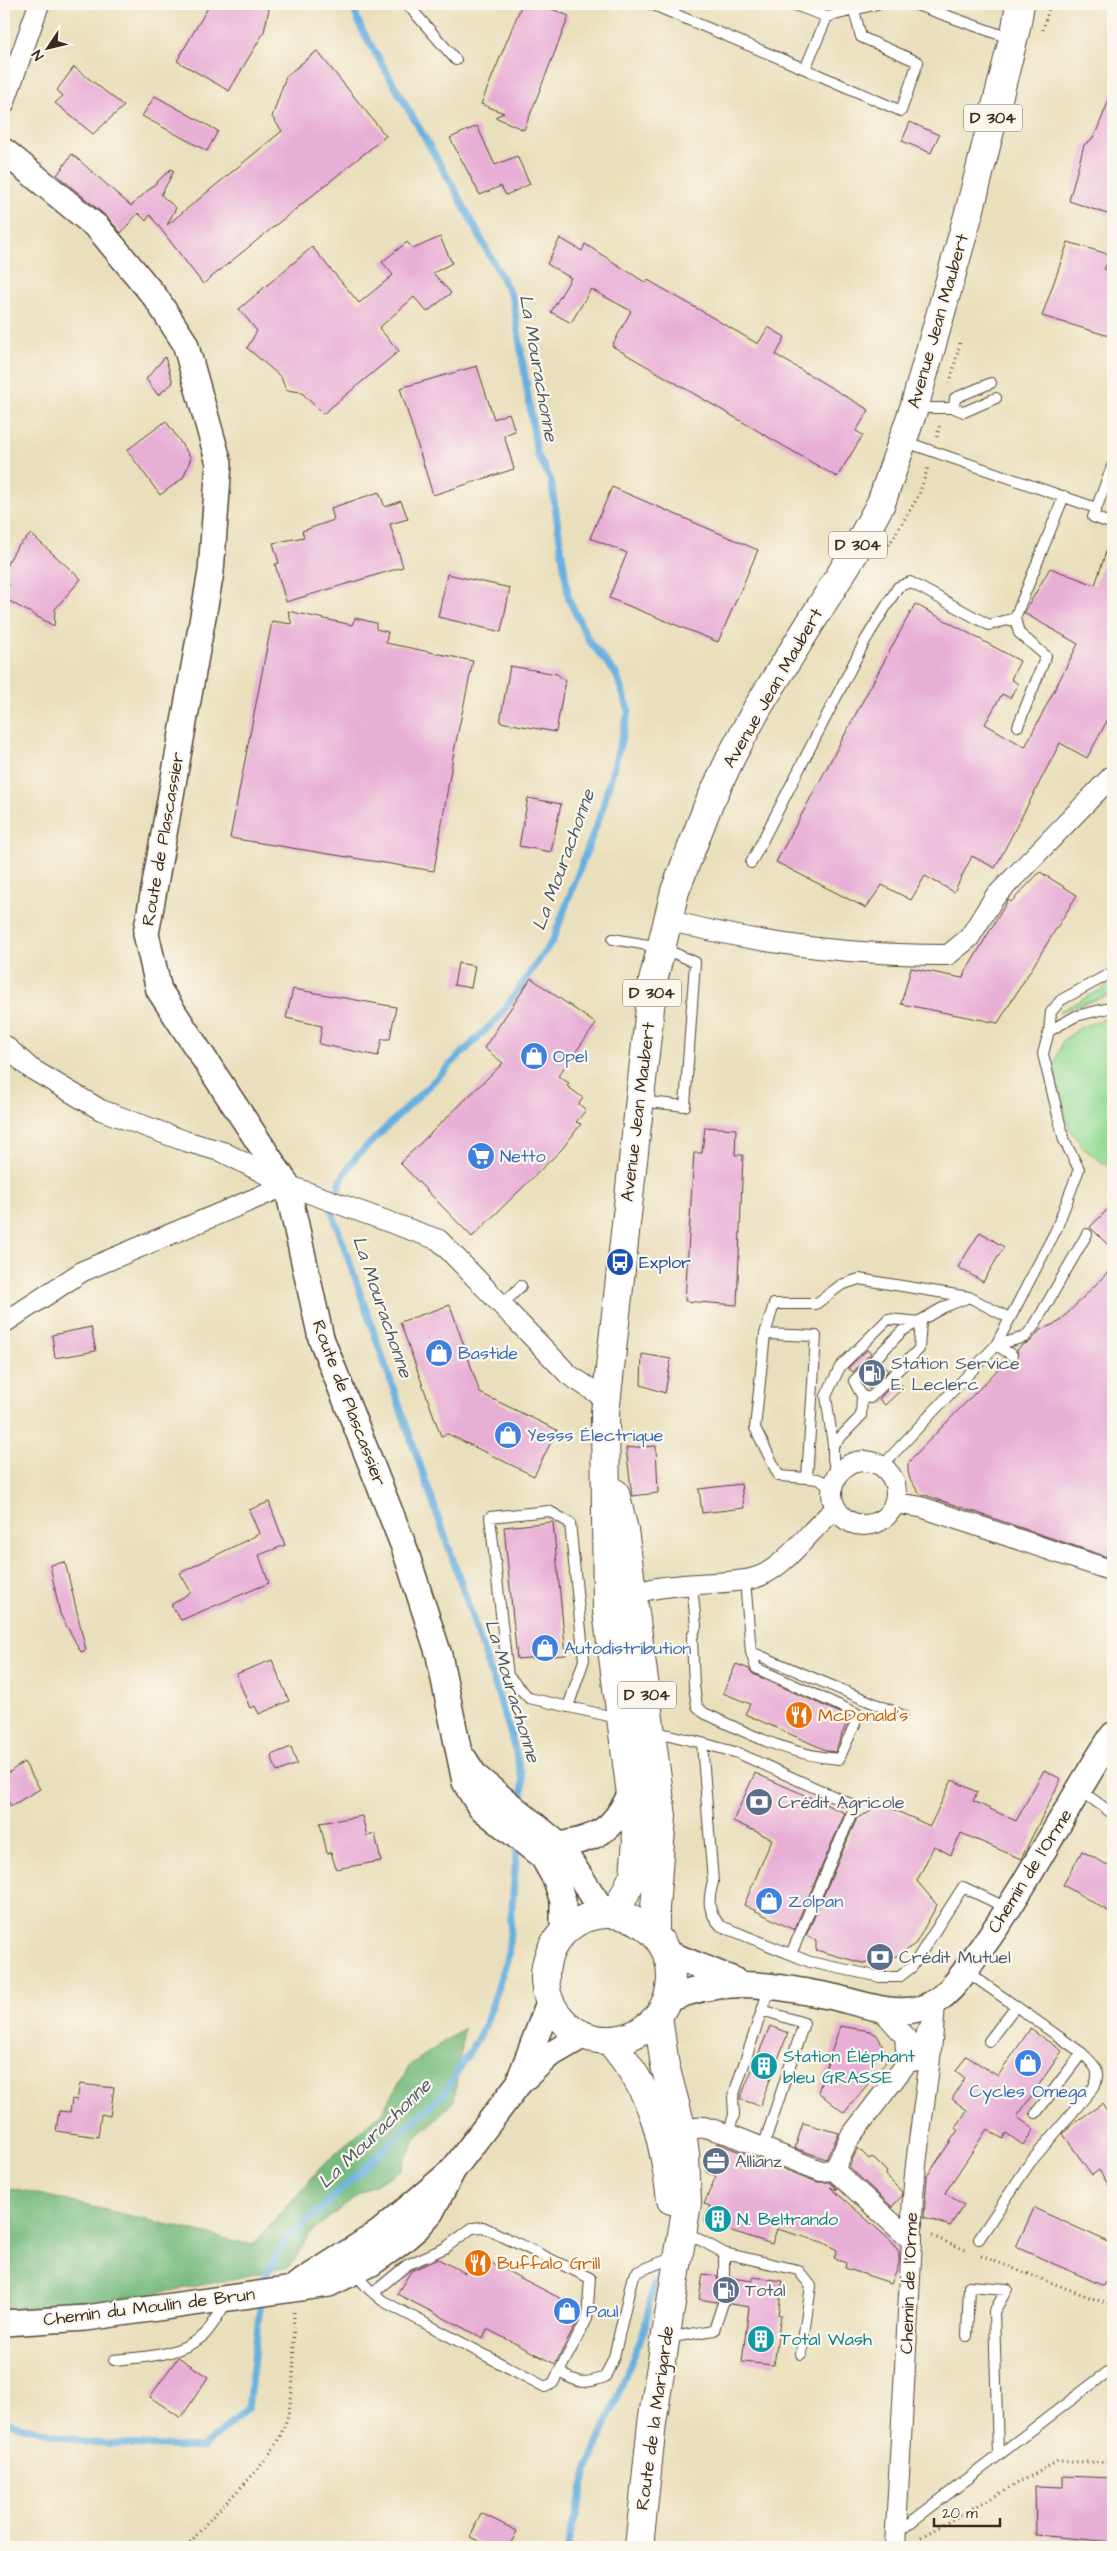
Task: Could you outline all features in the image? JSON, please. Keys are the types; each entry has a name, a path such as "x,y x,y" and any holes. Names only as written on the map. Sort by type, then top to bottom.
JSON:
{"main road":[{"name":"Avenue Jean Maubert","path":"610,1914 634,1875 637,1840 607,1611 605,1398 653,982 660,947 687,856 732,755 758,707 854,554 881,503 914,408 970,208 1019,19"},
{"name":"Avenue Jean Maubert","path":"606,1458 624,1530 662,1816 655,1908 661,1944"},
{"path":"610,1914 630,1918 661,1944 671,1969 671,1985 662,2008 636,2034 596,2037 564,2020 550,2000 546,1972 548,1958 554,1945 563,1933 575,1923 589,1917 610,1914"},
{"name":"Route de la Marigarde","path":"639,2547 649,2442 675,2290 687,2203 686,2155 682,2130 665,2066 662,2008"},
{"name":"Route de la Marigarde","path":"596,2037 628,2062 644,2088 660,2128 672,2205 675,2290"}],"street":[{"path":"4,104 38,4"},
{"name":"Route de Plascassier","path":"4,152 98,228 156,298 185,343 219,463 211,572 146,934 159,990 287,1184 321,1338 404,1547 439,1655 465,1782 480,1807 490,1816 546,1842"},
{"path":"668,920 720,934 820,950 892,955 948,955 969,938 994,898 1113,775"},
{"path":"4,1045 30,1068 101,1110 185,1141 223,1152 287,1184 362,1210 439,1240 569,1375 605,1398"},
{"path":"4,1323 84,1271 287,1184"},
{"path":"872,1462 882,1466 894,1482 894,1503 885,1516 870,1525 849,1522 836,1509 832,1498 835,1481 853,1463 872,1462"},
{"path":"894,1503 921,1507 1113,1571"},
{"path":"623,1724 632,1719 620,1610 624,1601 633,1594 692,1584 745,1580 767,1574 836,1509"},
{"name":"Chemin de l'Orme","path":"896,2543 912,2241 911,2208 930,2067 934,2011 1009,1909 1113,1734"},
{"name":"Route de Plascassier","path":"459,1751 475,1776 494,1790 546,1842 610,1914"},
{"path":"546,1842 591,1838 619,1818 630,1795"},
{"name":"Route de Plascassier","path":"546,1842 543,1857 556,1880 563,1900 563,1933"},
{"path":"661,1944 741,1982"},
{"path":"662,2008 707,1986 741,1982"},
{"name":"Chemin de l'Orme","path":"741,1982 770,1985 880,2008 912,2010 924,2008 934,2011"},
{"name":"Chemin du Moulin de Brun","path":"518,2083 550,2000"},
{"path":"880,2008 905,2036 907,2061"},
{"path":"834,2170 850,2137 920,2046 934,2011"},
{"name":"Chemin du Moulin de Brun","path":"4,2323 86,2318 238,2297 288,2288 310,2288 329,2284 356,2272 397,2246 431,2212 453,2170 518,2083 548,2056 596,2037"},
{"path":"907,2061 918,2062 930,2067"},
{"path":"682,2130 704,2127 763,2147 821,2171 834,2170 912,2241"},
{"name":"Chemin du Moulin de Brun","path":"288,2288 380,2232 453,2170"}],"lane":[{"path":"407,4 456,60"},
{"path":"650,4 667,6 901,111 918,62 861,37 854,10"},
{"path":"792,4 827,17 877,4"},
{"path":"914,4 1019,19"},
{"path":"805,69 827,17"},
{"path":"954,408 956,398 991,383"},
{"path":"914,408 954,408 964,412 996,398"},
{"path":"902,441 1096,508"},
{"path":"1113,464 1092,517 1113,524"},
{"path":"1018,726 1046,656 1019,633 1015,618 1064,496"},
{"path":"751,863 866,640 898,587 910,582 989,625 1015,618"},
{"path":"613,938 660,947 695,962 685,1106 639,1101"},
{"path":"882,1466 996,1346 1056,1230 1079,1169 1064,1140 1043,1054 1051,1012 1061,1000 1113,972"},
{"path":"1049,1030 1076,1016 1113,1006"},
{"path":"996,1346 1025,1337 1034,1326 1086,1234"},
{"path":"921,1322 888,1319 840,1367 826,1396 833,1445 835,1481 779,1476 755,1428 765,1334 774,1304 816,1304 841,1285 858,1279 969,1297 1009,1318"},
{"path":"502,1305 521,1286"},
{"path":"833,1445 861,1416 862,1396 854,1381 902,1331 921,1322 944,1307 969,1297"},
{"path":"862,1396 870,1398 919,1349 921,1322"},
{"path":"765,1334 816,1336 807,1478"},
{"path":"996,1346 1012,1355"},
{"path":"568,1707 584,1660 570,1523 549,1511 490,1517 508,1676 529,1698 568,1707 623,1724"},
{"path":"692,1584 696,1626 692,1638 694,1686 697,1706 704,1714 776,1746 822,1758 839,1759 855,1724 856,1713 756,1668 752,1652 745,1580"},
{"path":"752,1652 902,1715"},
{"path":"652,1730 738,1753 855,1806 791,1954"},
{"path":"702,1743 713,1882 708,1898 711,1916 721,1926 810,1962 880,1977 899,1977 912,1967 963,1887 1009,1909"},
{"path":"1080,1790 1113,1814"},
{"path":"965,1971 1082,2053 1097,2067 1098,2077 1094,2087 1029,2164 979,2239"},
{"path":"728,2134 734,2115 733,2097 770,1985"},
{"path":"990,2041 1015,2007"},
{"path":"762,2010 804,2023 763,2147"},
{"path":"1036,2113 1082,2053"},
{"path":"373,2293 407,2265 445,2248 472,2228 483,2227 590,2278 587,2319 554,2383 545,2387 383,2301 373,2293 362,2283 354,2265 380,2232"},
{"path":"683,2231 724,2253 798,2270 811,2286 801,2354"},
{"path":"724,2253 724,2277"},
{"path":"559,2372 574,2381 589,2383 604,2377 614,2357 632,2279 637,2272 674,2257"},
{"path":"967,2336 970,2286 1007,2288 994,2312 998,2455"},
{"path":"114,2360 154,2356 178,2349 204,2336 238,2297"},
{"path":"666,2338 714,2330 722,2303"},
{"path":"896,2543 998,2455 1113,2368"}],"path":[{"path":"932,2236 1113,2306"},
{"path":"186,2547 214,2515 244,2487 272,2452 287,2417 293,2370 288,2288"},
{"path":"896,2543 919,2538 1058,2461 1113,2463"}],"green space":[{"path":"1113,983 1113,994 1058,1012"},
{"path":"1113,1015 1113,1165 1111,1169 1083,1148 1070,1129 1053,1068 1063,1040 1080,1028"},
{"path":"464,2028 454,2101 415,2139 401,2170 360,2193 309,2234 291,2266 148,2294 76,2304 4,2309 4,2191 13,2188 253,2245 323,2165 382,2112 410,2065"}],"building":[{"path":"210,4 270,4 264,32 229,91 177,61"},
{"path":"522,4 539,4 569,16 524,130 495,117 504,113 481,104"},
{"path":"317,51 386,136 203,284 150,215 146,221 138,213 121,233 107,217 57,175 72,154 131,206 171,169 174,171 161,195 176,208 167,225 282,131 272,117 286,76"},
{"path":"74,67 124,106 93,134 55,103 63,96 57,90"},
{"path":"1112,92 1113,216 1069,201 1084,145 1092,139 1097,130"},
{"path":"155,96 218,131 207,151 142,116"},
{"path":"910,122 939,135 931,153 902,141"},
{"path":"477,126 495,165 517,156 530,184 506,195 501,186 480,195 450,138"},
{"path":"440,237 452,263 433,273 451,293 427,312 414,297 379,328 399,351 323,414 301,392 286,390 281,377 247,348 257,331 239,309 312,247 359,303 393,275 382,262 407,242 413,249"},
{"path":"560,238 582,251 585,244 646,283 648,280 758,344 768,327 785,337 776,355 869,410 856,431 863,435 837,477 612,346 631,311 591,289 571,323 551,312 571,278 547,264"},
{"path":"1068,242 1111,255 1104,269 1113,272 1113,325 1109,336 1042,316"},
{"path":"165,357 173,383 158,395 146,379"},
{"path":"477,366 494,419 509,413 515,431 504,435 514,469 433,495 400,388"},
{"path":"166,421 191,458 183,478 160,495 127,450"},
{"path":"612,487 758,550 718,642 609,598 627,553 590,538"},
{"path":"379,492 385,507 401,501 408,519 390,524 403,567 286,602 275,564 279,563 273,543 304,537 302,531 334,520 331,508"},
{"path":"31,534 81,579 55,609 54,626 4,598 9,584 4,579 7,564 17,547"},
{"path":"1110,540 1113,541 1113,710 1087,758 1060,743 995,868 972,856 954,892 925,876 911,900 882,885 866,908 776,862 915,604 1020,661 1011,679 1018,684 1010,698 1002,694 985,724 1025,747 1078,644 1024,613 1050,568 1095,585"},
{"path":"447,574 510,588 501,632 438,617"},
{"path":"288,611 352,625 355,618 376,623 376,629 388,632 386,643 473,661 454,751 434,871 230,838 272,621 292,624"},
{"path":"510,666 557,674 565,681 556,732 500,722"},
{"path":"528,798 561,804 551,852 519,846"},
{"path":"1040,872 1077,895 998,1023 901,1004 911,968 962,978 1008,900 1011,902"},
{"path":"458,963 475,966 471,988 454,985"},
{"path":"531,978 596,1024 558,1076 569,1083 567,1086 583,1098 579,1104 586,1110 576,1122 581,1124 562,1149 472,1237 400,1163 503,1063 484,1048"},
{"path":"293,989 396,1007 390,1039 382,1039 378,1056 319,1044 322,1026 286,1018"},
{"path":"705,1127 736,1129 735,1155 743,1155 737,1305 685,1301 694,1153 702,1153"},
{"path":"1113,1204 1113,1250 1090,1227"},
{"path":"980,1232 1004,1247 983,1282 958,1267"},
{"path":"1113,1267 1113,1559 919,1493 910,1479 908,1471 908,1464 913,1457 1007,1360 1012,1362 1018,1359 1017,1350 1022,1345 1030,1342 1040,1330 1059,1322"},
{"path":"450,1305 480,1393 557,1430 534,1476 448,1434 441,1436 400,1322"},
{"path":"91,1327 96,1351 55,1358 52,1335"},
{"path":"867,1350 871,1353 853,1372 848,1368"},
{"path":"642,1354 671,1359 665,1393 641,1385"},
{"path":"881,1363 888,1371 869,1389 862,1382"},
{"path":"897,1380 904,1387 885,1405 879,1399"},
{"path":"656,1446 658,1493 632,1496 626,1448"},
{"path":"741,1484 744,1508 702,1513 699,1489"},
{"path":"269,1502 285,1545 259,1555 269,1583 181,1620 171,1605 191,1592 180,1573 257,1535 259,1533 249,1510"},
{"path":"553,1522 566,1655 517,1659 504,1527"},
{"path":"65,1562 86,1650 81,1652 60,1614 50,1565"},
{"path":"272,1660 289,1701 259,1714 255,1706 250,1708 236,1674"},
{"name":"McDonald's","path":"736,1664 749,1669 753,1674 849,1717 835,1752 828,1751 745,1714 750,1704 723,1693"},
{"path":"291,1747 297,1764 277,1772 271,1755"},
{"path":"24,1762 40,1789 11,1806 4,1795 4,1776"},
{"path":"1044,1770 1061,1779 1021,1859 961,1833 951,1855 934,1846 917,1881 937,1905 916,1943 903,1953 885,1961 862,1963 816,1950 816,1940 806,1936 857,1818 870,1812 875,1801 930,1826 952,1780 977,1792 973,1801 1016,1821"},
{"path":"755,1773 845,1813 794,1930 744,1905 772,1839 733,1821"},
{"path":"362,1816 367,1836 375,1834 381,1861 336,1869 331,1852 327,1853 320,1823"},
{"path":"1082,1851 1113,1868 1113,1914 1063,1885"},
{"name":"Station Éléphant bleu GRASSE","path":"770,2026 788,2033 760,2106 740,2099"},
{"path":"840,2026 870,2031 877,2035 886,2052 886,2062 844,2113 818,2092"},
{"path":"1030,2029 1062,2051 1017,2117 1034,2129 1023,2145 1006,2133 1003,2139 987,2129 945,2193 964,2205 950,2226 924,2217 927,2176 958,2130 956,2128 967,2110 952,2099 965,2078 956,2071 966,2056 998,2076"},
{"path":"80,2084 114,2088 110,2116 101,2114 98,2137 56,2131 59,2111 70,2112 72,2099 77,2100"},
{"path":"1102,2104 1113,2121 1113,2192 1099,2170 1092,2175 1063,2134 1071,2125"},
{"path":"803,2123 839,2133 826,2159 795,2148"},
{"path":"717,2143 817,2182 830,2182 838,2190 830,2187 891,2241 899,2252 899,2264 891,2283 845,2268 846,2263 834,2258 837,2250 822,2242 777,2229 772,2244 704,2222 710,2206 704,2204 716,2176 706,2172"},
{"path":"858,2148 869,2159 872,2157 887,2172 885,2175 902,2192 901,2197 892,2207 849,2167"},
{"path":"1034,2208 1113,2244 1113,2266 1104,2286 1016,2247"},
{"path":"474,2254 581,2309 580,2317 555,2364 487,2329 483,2338 397,2294 411,2271 438,2259 465,2273"},
{"name":"Total Wash","path":"703,2274 717,2276 718,2281 724,2284 728,2283 731,2278 753,2281 753,2277 783,2281 778,2314 781,2315 774,2365 742,2362 749,2307 730,2304 725,2296 719,2298 716,2302 699,2299"},
{"path":"178,2357 208,2377 181,2418 150,2397"},
{"path":"1063,2476 1113,2478 1113,2542 1036,2535 1035,2486 1063,2487"},
{"path":"481,2513 517,2531 509,2547 491,2547 470,2537"}],"waterway":[{"name":"La Mourachonne","path":"352,4 361,28 455,190 513,299 537,454 551,480 569,600 589,641 616,674 629,711 602,810 553,940 499,1017 355,1158 341,1180 332,1212 460,1580 509,1728 523,1780 522,1808"},
{"name":"La Mourachonne","path":"263,2288 267,2274 283,2244 445,2092 485,2026 508,1957 517,1844"},
{"path":"567,2547 587,2471 644,2330 654,2284"},
{"name":"La Mourachonne","path":"4,2422 85,2442 202,2448 248,2408 261,2298"}],"place":[{"name":"Opel","path":"534,1056"},
{"name":"Netto","path":"481,1156"},
{"name":"Explor","path":"620,1262"},
{"name":"Bastide","path":"439,1353"},
{"name":"Station Service E. Leclerc","path":"872,1373"},
{"name":"Yesss Électrique","path":"508,1435"},
{"name":"Autodistribution","path":"545,1648"},
{"name":"McDonald's","path":"799,1715"},
{"name":"Crédit Agricole","path":"759,1802"},
{"name":"Zolpan","path":"769,1901"},
{"name":"Crédit Mutuel","path":"880,1957"},
{"name":"Cycles Omega","path":"1028,2063"},
{"name":"Station Éléphant bleu GRASSE","path":"764,2066"},
{"name":"Allianz","path":"716,2161"},
{"name":"N. Beltrando","path":"718,2219"},
{"name":"Buffalo Grill","path":"478,2263"},
{"name":"Total","path":"726,2290"},
{"name":"Paul","path":"567,2311"},
{"name":"Total Wash","path":"761,2339"}]}
